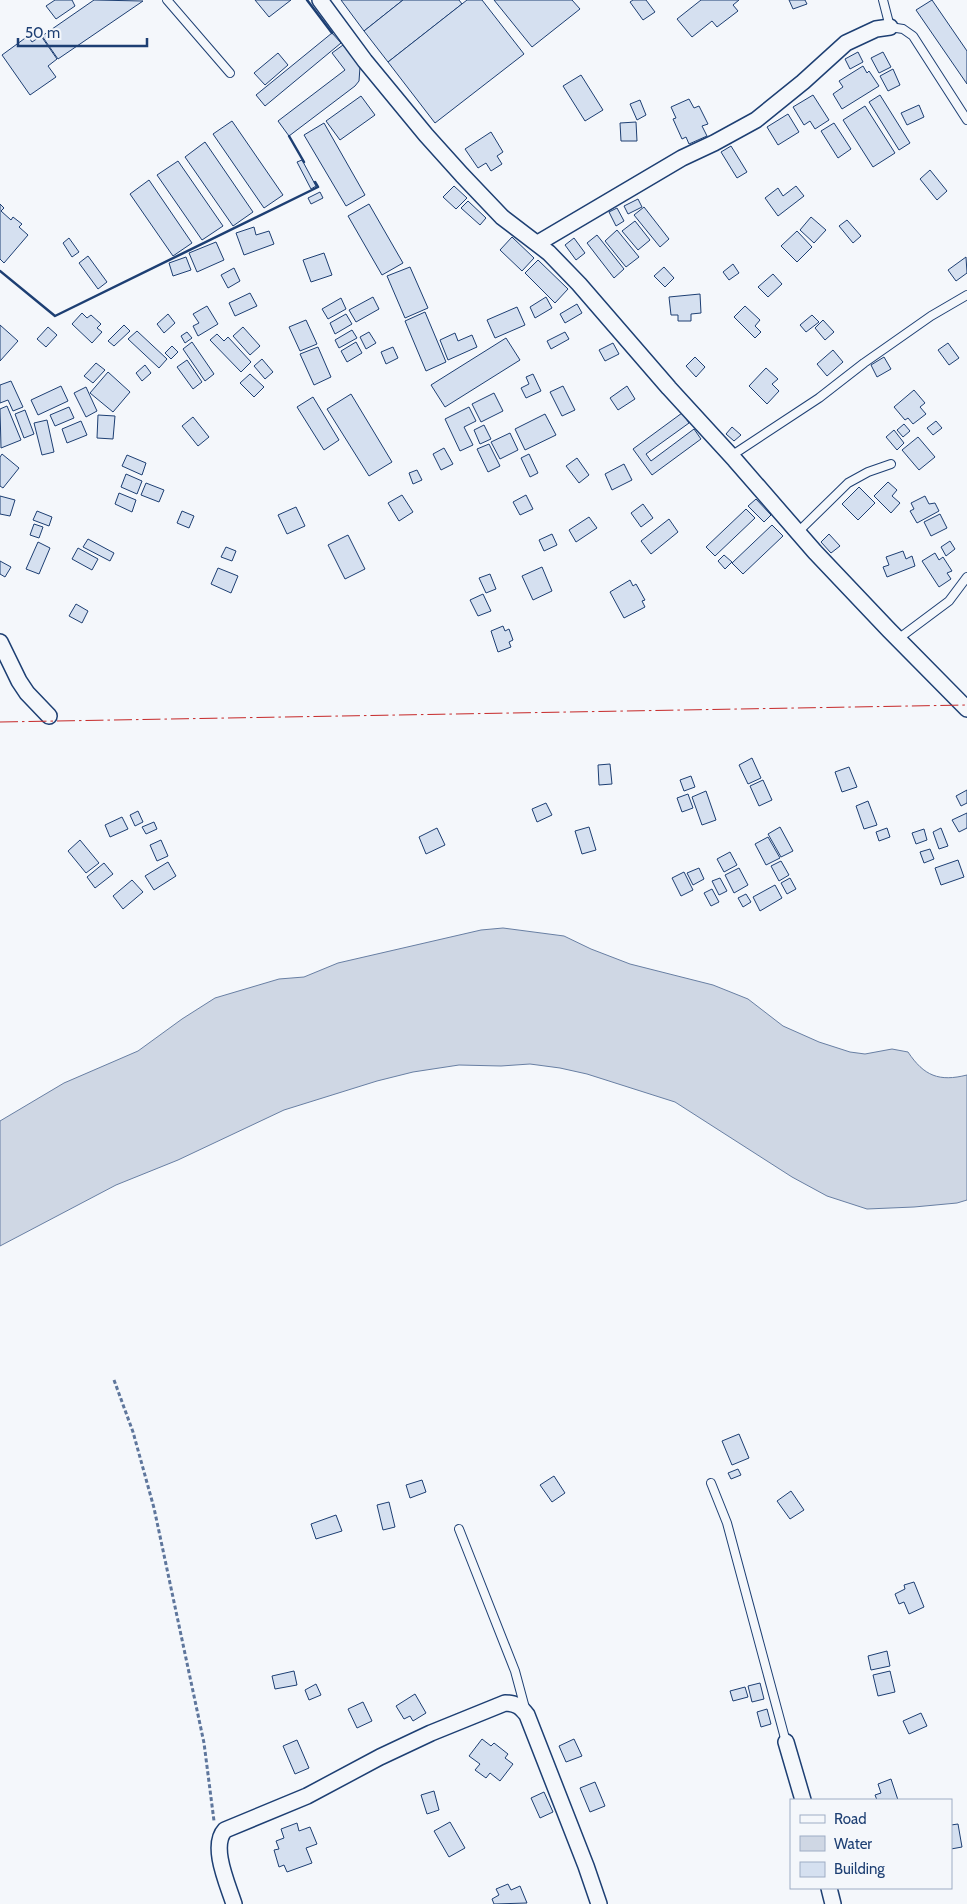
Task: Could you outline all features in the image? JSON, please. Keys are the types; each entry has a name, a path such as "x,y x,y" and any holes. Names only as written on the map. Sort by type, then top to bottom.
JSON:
{"street":[{"path":"320,0 426,135 502,217 549,253 579,284 798,532 898,639 967,709"},
{"path":"538,244 656,173 756,120 803,82 846,42 876,29 890,27"},
{"path":"0,642 27,693 50,716"},
{"path":"234,1904 218,1844 225,1830 306,1796 380,1757 431,1733 505,1703 513,1703 522,1707 527,1715 586,1866 598,1904"},
{"path":"786,1742 803,1799"},
{"path":"829,1889 833,1904"}],"lane":[{"path":"167,0 230,73"},
{"path":"883,0 890,27 903,28 913,36 967,120"},
{"path":"731,456 819,398 864,363 931,316 967,295"},
{"path":"798,532 853,480 868,472 891,464"},
{"path":"898,639 949,601 967,577"},
{"path":"711,1483 727,1523 786,1742"},
{"path":"459,1529 515,1671 527,1715"}],"path":[{"path":"114,1380 133,1432 154,1508 204,1742 218,1844"}],"water":[{"path":"503,928 564,936 630,964 713,985 748,999 783,1026 819,1042 850,1052 865,1054 892,1049 908,1052 920,1067 933,1075 948,1078 967,1075 967,1200 957,1203 914,1207 867,1209 827,1196 792,1177 675,1102 587,1074 560,1068 530,1064 501,1066 459,1065 413,1072 377,1081 284,1110 178,1160 116,1185 0,1246 0,1121 64,1083 138,1051 215,998 279,979 304,977 338,963 481,930"}],"building":[{"path":"55,0 72,0 75,6 56,19 46,6"},
{"path":"94,0 143,1 58,59 42,36"},
{"path":"255,0 291,0 269,17"},
{"path":"341,0 403,0 364,31"},
{"path":"403,0 459,0 462,4 388,62 364,31"},
{"path":"467,0 482,0 524,54 435,123 388,62"},
{"path":"494,0 572,0 580,9 532,47"},
{"path":"633,0 646,0 655,12 643,20 630,2"},
{"path":"701,0 739,0 733,5 738,11 717,27 712,21 692,37 677,19"},
{"path":"789,0 805,0 807,4 793,9"},
{"path":"932,0 967,51 967,84 916,10"},
{"path":"332,33 341,43 265,106 256,95"},
{"path":"28,36 32,42 41,36 57,59 48,66 56,77 30,95 2,55"},
{"path":"343,45 360,67 359,81 289,136 278,121 345,70 332,53"},
{"path":"858,52 863,62 850,69 845,59"},
{"path":"883,52 891,67 879,73 871,58"},
{"path":"278,53 288,65 265,85 254,73"},
{"path":"863,66 867,73 869,71 879,86 842,109 833,94 843,87 839,81"},
{"path":"893,69 900,85 888,91 880,76"},
{"path":"581,75 603,110 585,121 563,86"},
{"path":"813,95 829,120 815,129 810,121 804,125 793,107"},
{"path":"880,95 910,143 899,150 869,102"},
{"path":"361,96 375,115 340,140 326,121"},
{"path":"689,99 694,108 699,106 708,124 702,126 707,136 689,144 686,137 682,139 673,119 676,118 671,107"},
{"path":"640,100 646,115 637,120 630,104"},
{"path":"919,105 924,117 907,125 901,113"},
{"path":"865,106 895,153 873,167 843,120"},
{"path":"788,114 799,132 778,145 767,127"},
{"path":"232,121 283,195 264,208 213,134"},
{"path":"636,122 637,141 621,141 620,123"},
{"path":"324,123 365,195 346,206 304,135"},
{"path":"834,123 851,149 838,158 821,131"},
{"path":"491,132 503,152 497,156 502,164 491,171 486,163 478,168 465,149"},
{"path":"205,142 253,212 233,226 185,157"},
{"path":"731,146 747,172 737,178 721,152"},
{"path":"302,160 316,186 311,189 297,162"},
{"path":"178,161 223,226 202,240 157,175"},
{"path":"930,170 947,191 937,200 920,179"},
{"path":"149,180 192,243 173,256 130,194"},
{"path":"454,186 467,198 456,209 443,197"},
{"path":"796,186 804,196 778,216 765,198 778,188 783,196"},
{"path":"320,192 323,198 311,204 308,198"},
{"path":"638,199 642,207 628,214 624,206"},
{"path":"468,201 486,218 480,225 461,208"},
{"path":"0,204 4,208 1,211 11,220 13,217 22,224 19,227 28,235 4,263 0,259"},
{"path":"369,204 403,263 382,275 348,216"},
{"path":"644,207 669,239 660,247 634,215"},
{"path":"617,208 624,221 616,226 609,212"},
{"path":"811,217 826,230 814,243 800,230"},
{"path":"847,220 861,236 853,243 839,226"},
{"path":"635,221 650,240 638,250 622,231"},
{"path":"254,227 256,235 269,231 274,244 244,255 236,233"},
{"path":"617,230 639,257 626,267 605,241"},
{"path":"797,231 812,247 797,262 781,246"},
{"path":"597,235 624,269 614,278 587,243"},
{"path":"512,237 534,258 522,271 500,250"},
{"path":"69,238 79,252 72,257 63,243"},
{"path":"574,238 585,253 576,260 565,245"},
{"path":"216,242 224,260 197,272 189,253"},
{"path":"324,253 332,275 311,282 303,260"},
{"path":"88,256 107,282 98,289 79,263"},
{"path":"186,257 191,270 173,276 169,263"},
{"path":"966,257 967,273 956,281 948,270"},
{"path":"538,260 568,289 555,303 525,273"},
{"path":"733,264 739,273 729,280 723,272"},
{"path":"410,267 428,308 405,318 387,276"},
{"path":"664,267 674,278 665,287 654,276"},
{"path":"234,268 240,281 228,288 221,275"},
{"path":"773,274 782,284 768,297 758,287"},
{"path":"250,293 257,306 235,316 229,303"},
{"path":"700,294 701,313 691,314 691,321 678,321 678,315 671,315 669,297"},
{"path":"373,297 379,309 356,322 349,310"},
{"path":"546,297 552,308 535,318 530,307"},
{"path":"341,298 346,309 328,319 322,309"},
{"path":"577,304 582,313 565,323 560,314"},
{"path":"207,306 218,324 198,336 193,326 199,323 193,314"},
{"path":"745,306 760,320 755,326 761,332 755,338 734,317"},
{"path":"517,307 525,325 495,338 487,320"},
{"path":"425,312 446,362 426,371 405,321"},
{"path":"82,313 87,318 91,315 101,324 97,328 102,332 92,343 72,324"},
{"path":"168,314 175,323 164,333 157,324"},
{"path":"346,314 352,324 335,334 330,323"},
{"path":"812,315 819,322 806,332 800,325"},
{"path":"306,320 317,344 300,351 289,327"},
{"path":"823,320 834,332 825,340 815,328"},
{"path":"0,325 18,341 0,361"},
{"path":"124,325 130,331 114,346 108,341"},
{"path":"48,327 57,335 46,347 37,339"},
{"path":"243,327 260,346 250,355 233,336"},
{"path":"352,330 357,338 339,348 335,340"},
{"path":"137,331 167,359 159,368 128,339"},
{"path":"187,332 192,338 185,343 181,336"},
{"path":"369,332 376,343 366,349 360,337"},
{"path":"565,332 569,339 551,349 547,341"},
{"path":"455,333 458,341 472,335 477,347 448,360 440,340"},
{"path":"217,334 224,341 228,337 251,362 241,372 210,340"},
{"path":"506,338 520,360 445,407 431,385"},
{"path":"192,342 214,374 205,381 183,349"},
{"path":"356,342 362,353 347,362 341,351"},
{"path":"613,343 619,354 605,361 599,350"},
{"path":"948,343 959,358 949,365 938,350"},
{"path":"172,346 178,352 171,359 165,353"},
{"path":"318,347 331,377 314,385 300,354"},
{"path":"393,347 398,358 386,364 381,352"},
{"path":"833,350 843,362 827,376 817,364"},
{"path":"695,357 705,367 696,377 686,366"},
{"path":"884,357 891,369 877,377 871,365"},
{"path":"262,359 273,372 265,379 254,366"},
{"path":"187,360 202,382 193,389 177,367"},
{"path":"96,363 105,370 93,383 84,376"},
{"path":"145,365 151,373 142,381 136,373"},
{"path":"766,368 778,379 772,384 779,391 767,404 749,386"},
{"path":"108,372 130,392 113,412 90,393"},
{"path":"250,374 264,387 254,397 240,383"},
{"path":"533,374 541,391 526,398 521,388 529,384 526,377"},
{"path":"11,381 23,407 13,411 8,400 0,403 0,385"},
{"path":"61,386 68,401 38,415 31,400"},
{"path":"563,386 575,410 562,416 550,392"},
{"path":"627,386 635,399 618,410 610,398"},
{"path":"86,387 97,411 86,417 74,393"},
{"path":"914,390 925,403 920,407 926,414 913,424 908,418 905,420 894,407"},
{"path":"494,393 503,411 481,422 472,404"},
{"path":"351,394 392,462 369,476 327,409"},
{"path":"313,397 339,440 324,450 297,407"},
{"path":"7,406 21,440 1,448 0,409"},
{"path":"69,407 74,418 55,426 50,415"},
{"path":"469,407 476,421 464,427 473,445 460,451 445,419"},
{"path":"25,410 34,434 24,438 15,414"},
{"path":"682,413 689,423 646,454 651,461 694,429 701,439 652,475 633,449"},
{"path":"545,414 556,435 525,450 515,429"},
{"path":"98,415 115,416 113,439 97,438"},
{"path":"193,417 209,437 198,446 182,426"},
{"path":"47,420 54,452 42,455 34,423"},
{"path":"81,421 87,435 67,443 62,429"},
{"path":"936,421 942,428 933,435 927,428"},
{"path":"904,424 910,431 903,437 897,430"},
{"path":"484,425 491,439 480,444 474,430"},
{"path":"732,427 741,435 734,441 726,434"},
{"path":"894,430 904,443 897,450 886,437"},
{"path":"510,433 518,450 500,459 491,442"},
{"path":"918,437 935,457 919,470 902,450"},
{"path":"489,444 500,466 488,472 477,449"},
{"path":"444,448 453,464 441,470 433,454"},
{"path":"2,454 19,468 3,488 0,486 0,457"},
{"path":"529,454 538,473 530,477 521,458"},
{"path":"127,455 146,463 142,475 122,466"},
{"path":"577,458 589,475 579,483 566,466"},
{"path":"624,464 632,480 612,490 605,474"},
{"path":"417,470 422,480 413,484 409,473"},
{"path":"126,474 142,481 137,494 121,487"},
{"path":"888,482 897,490 892,496 900,503 891,513 874,496"},
{"path":"146,483 164,490 159,502 141,495"},
{"path":"859,487 875,503 858,520 842,504"},
{"path":"119,493 136,500 132,512 115,504"},
{"path":"402,495 413,512 399,521 388,503"},
{"path":"526,495 533,509 520,515 513,502"},
{"path":"0,496 15,500 10,516 0,514"},
{"path":"925,496 929,504 935,503 939,511 917,523 910,511 914,509 911,503"},
{"path":"756,499 771,515 764,522 748,506"},
{"path":"643,504 653,518 641,527 631,513"},
{"path":"296,507 305,526 287,534 278,515"},
{"path":"746,509 755,518 715,556 706,547"},
{"path":"37,511 52,517 49,526 33,520"},
{"path":"182,511 194,516 189,528 177,523"},
{"path":"940,514 947,528 931,536 924,522"},
{"path":"589,517 597,528 576,542 569,530"},
{"path":"669,519 678,532 651,554 641,541"},
{"path":"34,524 43,527 39,538 30,535"},
{"path":"772,525 783,536 743,574 732,563"},
{"path":"552,534 557,545 544,551 539,540"},
{"path":"829,534 840,546 831,553 821,542"},
{"path":"348,535 365,569 345,579 328,545"},
{"path":"88,539 114,553 110,561 83,547"},
{"path":"950,541 955,549 946,556 941,547"},
{"path":"38,542 50,548 39,574 26,569"},
{"path":"226,547 236,551 232,561 221,557"},
{"path":"78,548 98,559 92,570 72,559"},
{"path":"903,551 906,559 912,556 915,566 887,577 883,567 889,565 886,557"},
{"path":"935,553 939,560 943,557 952,571 947,573 951,579 939,587 922,561"},
{"path":"724,555 732,562 725,569 718,561"},
{"path":"0,561 11,567 5,577 0,574"},
{"path":"542,567 552,591 533,600 522,576"},
{"path":"218,568 238,576 231,593 211,584"},
{"path":"490,574 496,589 486,593 479,578"},
{"path":"630,580 633,586 636,584 645,600 642,601 645,607 624,618 610,592"},
{"path":"483,594 491,611 478,616 470,600"},
{"path":"76,604 88,611 82,623 69,616"},
{"path":"503,626 505,631 509,629 513,640 509,642 511,647 498,652 491,631"},
{"path":"752,758 761,778 748,784 739,765"},
{"path":"610,764 612,784 599,785 598,765"},
{"path":"849,767 857,787 842,792 835,772"},
{"path":"691,776 695,787 684,791 680,780"},
{"path":"763,780 772,800 759,806 750,786"},
{"path":"967,790 967,803 961,806 956,796"},
{"path":"706,791 716,820 702,825 692,797"},
{"path":"688,794 693,808 682,812 677,798"},
{"path":"868,801 877,825 864,829 856,806"},
{"path":"546,803 552,815 537,822 532,809"},
{"path":"138,811 143,822 135,826 130,815"},
{"path":"967,813 967,828 959,832 952,820"},
{"path":"122,817 128,829 110,837 105,825"},
{"path":"154,822 157,829 146,834 142,827"},
{"path":"589,827 596,850 582,854 575,831"},
{"path":"780,827 793,851 781,857 768,834"},
{"path":"437,828 445,845 426,854 419,837"},
{"path":"887,828 890,837 879,841 876,832"},
{"path":"941,828 948,846 939,849 933,832"},
{"path":"924,829 927,840 916,844 912,833"},
{"path":"768,837 780,858 766,865 755,844"},
{"path":"80,840 99,863 86,873 68,851"},
{"path":"161,840 168,856 157,861 150,845"},
{"path":"930,849 934,859 924,863 920,852"},
{"path":"730,852 737,865 724,872 717,859"},
{"path":"958,860 964,877 941,885 935,868"},
{"path":"781,861 789,875 779,881 771,866"},
{"path":"168,862 176,876 154,890 145,876"},
{"path":"104,863 113,874 95,888 87,877"},
{"path":"699,868 704,879 693,885 687,873"},
{"path":"739,868 748,885 734,893 725,875"},
{"path":"684,872 693,890 681,896 672,878"},
{"path":"720,878 727,891 719,895 712,881"},
{"path":"790,878 796,889 787,894 781,883"},
{"path":"132,880 143,892 123,909 113,896"},
{"path":"775,885 782,898 760,911 753,897"},
{"path":"712,889 719,902 711,906 704,893"},
{"path":"746,894 751,902 743,907 738,898"},
{"path":"739,1434 749,1458 732,1465 722,1441"},
{"path":"738,1469 741,1475 731,1479 728,1473"},
{"path":"554,1476 565,1493 552,1502 540,1485"},
{"path":"422,1480 426,1492 410,1498 406,1485"},
{"path":"791,1491 804,1510 790,1519 777,1501"},
{"path":"389,1502 395,1527 383,1530 377,1505"},
{"path":"336,1515 342,1531 316,1539 311,1524"},
{"path":"914,1582 924,1607 909,1614 904,1602 899,1604 895,1594 905,1589 904,1585"},
{"path":"887,1651 890,1666 871,1670 868,1656"},
{"path":"294,1671 297,1685 275,1689 272,1676"},
{"path":"890,1671 895,1692 878,1696 873,1675"},
{"path":"760,1683 764,1699 752,1702 748,1686"},
{"path":"316,1684 321,1695 309,1700 305,1690"},
{"path":"745,1687 748,1697 733,1701 730,1691"},
{"path":"415,1694 426,1713 413,1721 410,1716 404,1719 396,1706"},
{"path":"363,1702 372,1721 357,1728 348,1709"},
{"path":"767,1709 771,1724 761,1727 757,1712"},
{"path":"921,1713 927,1726 909,1734 903,1721"},
{"path":"482,1739 491,1746 494,1743 508,1754 505,1758 513,1764 500,1781 490,1773 486,1778 475,1770 480,1764 469,1756"},
{"path":"574,1739 582,1756 566,1762 559,1746"},
{"path":"297,1740 309,1768 295,1774 283,1746"},
{"path":"891,1779 898,1799 877,1799 875,1795 881,1793 878,1784"},
{"path":"595,1782 605,1806 590,1812 580,1788"},
{"path":"434,1791 439,1810 427,1814 421,1795"},
{"path":"544,1792 553,1812 540,1818 531,1798"},
{"path":"450,1822 465,1848 449,1857 434,1831"},
{"path":"297,1823 299,1831 310,1827 317,1844 306,1848 312,1863 287,1872 284,1865 279,1867 274,1850 279,1849 276,1841 284,1838 281,1829"},
{"path":"958,1824 962,1847 952,1849 952,1825"},
{"path":"508,1884 511,1890 520,1886 527,1903 494,1904 492,1899 499,1895 496,1889"}],"wall":[{"path":"307,0 332,33"},
{"path":"289,136 304,162"},
{"path":"0,271 55,316 318,187 315,182"}],"power":[{"path":"0,722 967,705"}]}
